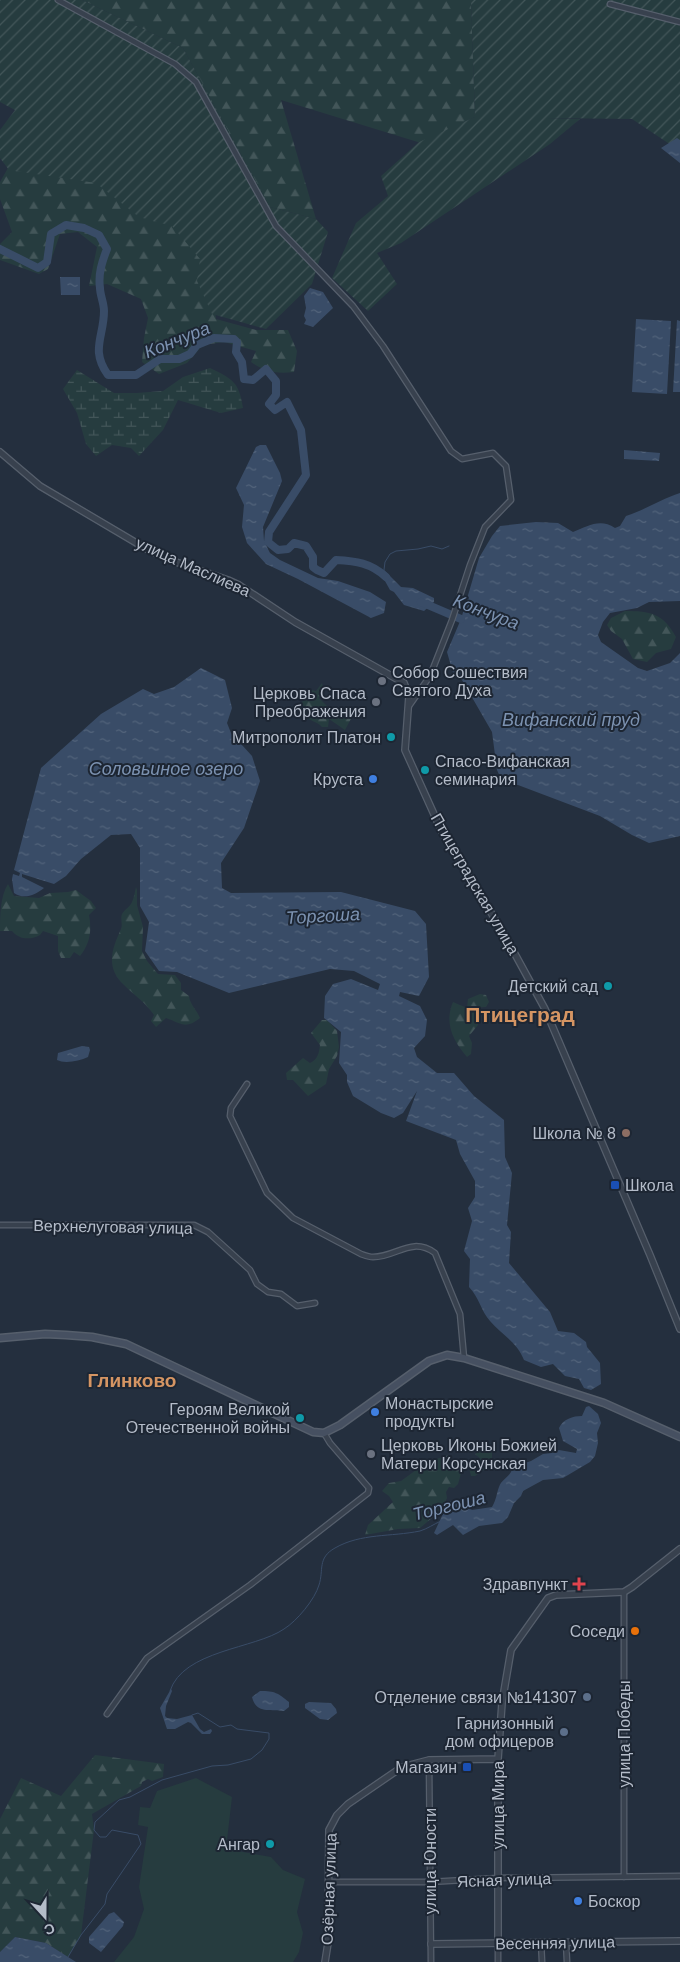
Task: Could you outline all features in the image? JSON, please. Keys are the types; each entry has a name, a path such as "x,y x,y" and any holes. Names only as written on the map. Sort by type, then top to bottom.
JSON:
{"main road":[{"path":"0,1338 66,1334 126,1344 313,1432 324,1433 349,1420 429,1361 447,1355 464,1358 604,1403 680,1437"}],"street":[{"path":"58,0 175,64 196,82 276,226 353,306 383,346 451,451 462,459 493,453 506,466 511,500 485,527 430,676 408,707"},
{"path":"610,4 680,22"},
{"name":"улица Маслиева","path":"0,452 34,482 150,551 239,586 295,622 404,683"},
{"name":"Птицеградская улица","path":"404,683 410,696 405,750 442,832 504,934 544,1009 680,1329"},
{"path":"247,1084 230,1108 230,1116 266,1193 293,1218 361,1254 373,1258 413,1246 427,1247 435,1254 460,1314 464,1358"},
{"name":"Верхнелуговая улица","path":"0,1225 194,1225 208,1232 250,1270 257,1284 268,1292 281,1294 297,1306 315,1303"},
{"path":"107,1714 147,1658 250,1585 368,1493 369,1488 330,1443 324,1433"},
{"path":"624,1592 680,1550"},
{"name":"улица Мира","path":"498,1962 498,1759 502,1704 511,1650 548,1598 556,1595 624,1592"},
{"name":"улица Победы","path":"624,1592 624,1877"},
{"name":"Озёрная улица","path":"325,1962 328,1944 329,1830 337,1815 348,1804 389,1774 402,1767 429,1760 498,1759"},
{"name":"улица Юности","path":"429,1760 432,1962"},
{"name":"Ясная улица","path":"328,1882 430,1882 498,1878 680,1876"},
{"name":"Весенняя улица","path":"431,1944 680,1940"},
{"path":"541,1942 542,1962"},
{"path":"566,1942 567,1962"}],"green space":[{"path":"0,0 82,0 183,48 270,207 316,219 328,232 312,284 266,329 212,314 197,281 200,259 172,226 139,217 96,183 9,170 0,158 0,130 15,110 0,102"},
{"path":"82,0 471,0 475,117 421,143 281,100 316,219 270,207 183,48"},
{"path":"471,0 680,0 680,151 632,119 547,118 580,119 550,144 401,243 377,253 397,284 368,311 332,278 356,223 388,196 381,176 419,142 475,117"},
{"path":"13,159 82,164 188,218 212,277 216,319 256,330 288,330 297,351 294,372 282,373 261,368 251,362 256,351 224,342 203,345 187,363 159,374 142,362 148,318 141,299 107,284 89,286 97,247 78,232 60,234 48,269 39,274 0,260 0,244 12,232 0,199 0,182"},
{"path":"210,368 234,382 243,408 221,413 178,400 163,430 139,456 131,448 112,445 96,456 86,444 77,413 63,389 77,370 114,393 136,393 163,391 183,377"},
{"path":"625,611 649,613 661,618 676,637 671,649 656,653 647,662 633,659 622,639 611,631 607,625 611,618"},
{"path":"322,683 323,691 319,698 330,709 354,713 345,730 329,719 328,727 322,727 307,718 303,713 302,702 306,695 311,690 316,691"},
{"path":"8,884 14,896 39,898 50,893 76,890 91,901 96,908 89,915 89,937 86,947 80,956 74,952 70,958 61,958 58,951 58,936 43,931 40,935 33,938 22,938 12,931 0,931 2,900"},
{"path":"136,887 137,905 143,927 142,951 147,961 158,974 175,975 181,983 181,990 189,996 200,1018 195,1022 187,1025 166,1018 156,1027 151,1021 154,1015 151,1011 124,985 114,971 112,958 122,927 121,916 132,902"},
{"path":"480,994 486,995 489,1002 486,1007 473,1008 478,1025 469,1036 472,1043 471,1054 467,1057 451,1031 450,1010 453,1002 467,1008 468,999"},
{"path":"322,1020 327,1020 337,1031 339,1047 337,1056 329,1069 326,1084 308,1096 293,1080 287,1080 286,1073 303,1058 310,1063 316,1058 320,1045 311,1033"},
{"path":"486,1447 492,1447 492,1464 475,1476 471,1476 469,1468 465,1466 458,1467 462,1470 458,1484 454,1488 449,1487 446,1492 447,1498 439,1512 420,1528 398,1529 365,1535 368,1525 393,1502 382,1491 389,1483 401,1481 427,1462 449,1455 453,1462 472,1465 481,1459 475,1454"},
{"path":"95,1755 164,1764 163,1777 152,1781 148,1779 142,1782 141,1786 92,1814 94,1830 81,1935 68,1957 46,1943 15,1937 0,1952 0,1819 21,1778 61,1796"},
{"path":"196,1778 232,1797 226,1849 271,1857 283,1870 305,1879 297,1912 303,1933 299,1952 293,1962 114,1962 134,1937 144,1909 139,1887 148,1827 138,1825 140,1807 150,1808 157,1791"}],"water":[{"path":"677,138 680,140 680,163 661,148"},
{"path":"60,277 80,277 80,295 61,295"},
{"path":"310,288 323,292 333,308 313,327 304,324 306,308 304,296"},
{"path":"636,319 671,321 667,394 632,392"},
{"path":"677,320 680,321 680,392 673,392"},
{"path":"266,445 282,481 263,527 264,541 270,553 280,560 318,578 338,581 370,592 386,602 384,613 371,618 266,564 247,543 242,527 244,505 236,488 256,447"},
{"path":"624,450 660,453 659,461 624,459"},
{"name":"Вифанский пруд","path":"680,493 680,601 649,602 637,608 610,613 603,622 598,635 601,642 638,668 647,671 670,663 680,653 680,836 649,843 600,816 518,785 510,785 501,779 497,770 492,732 462,680 453,673 447,652 461,619 479,558 500,526 536,522 558,523 573,532 599,523 615,528 620,526 626,516"},
{"path":"384,570 401,587 413,588 434,598 434,602 424,611 404,605 394,592 390,590 380,572"},
{"name":"Соловьиное озеро","path":"201,668 225,680 232,708 227,723 231,733 252,756 260,781 244,828 221,863 222,888 231,893 341,892 415,911 426,924 429,977 419,996 400,992 399,996 420,1006 427,1020 425,1036 414,1048 417,1057 437,1073 454,1073 474,1096 504,1120 505,1157 512,1173 507,1225 511,1232 509,1263 550,1312 558,1331 574,1333 586,1342 587,1347 600,1363 601,1384 591,1390 584,1388 579,1379 565,1376 553,1364 541,1367 524,1360 513,1343 487,1317 469,1287 470,1259 464,1251 472,1221 468,1208 475,1197 475,1181 460,1154 456,1140 406,1121 417,1091 403,1113 394,1118 381,1113 353,1096 347,1082 347,1075 339,1063 341,1032 324,1018 325,996 333,984 351,979 378,990 380,984 354,971 330,969 229,993 177,972 159,971 145,951 149,922 140,906 140,848 131,834 111,835 81,859 66,876 54,884 22,874 22,877 44,888 29,896 14,893 13,874 19,876 20,873 14,870 41,768 101,714 143,689 154,694 174,687"},
{"path":"82,1046 89,1047 88,1057 72,1062 57,1060 58,1053"},
{"path":"589,1406 598,1414 601,1423 597,1433 598,1443 595,1456 590,1462 563,1478 543,1480 523,1491 514,1503 508,1517 502,1523 479,1526 463,1535 453,1525 437,1535 434,1533 449,1501 462,1503 472,1510 492,1507 500,1484 510,1474 513,1467 531,1461 543,1454 559,1450 576,1453 577,1449 563,1441 559,1428 563,1422 582,1416 586,1407"},
{"path":"171,1689 165,1716 177,1719 192,1715 200,1729 204,1732 211,1729 210,1734 202,1734 188,1722 175,1729 167,1729 160,1708"},
{"path":"260,1691 273,1692 279,1695 289,1702 289,1707 284,1711 260,1708 252,1697"},
{"path":"309,1702 331,1703 337,1713 328,1720 320,1719 305,1708 305,1704"},
{"path":"114,1912 124,1922 123,1926 101,1952 89,1943 89,1937 109,1914"},
{"path":"15,1937 46,1943 76,1962 0,1962 0,1952"}],"waterway":[{"name":"Кончура","path":"0,249 38,268 47,262 51,234 66,225 84,228 99,235 107,249 102,263 100,278 100,291 104,311 99,351 100,358 108,375 136,375 160,359 179,359 190,354 197,345 214,338 234,339 237,342 236,352 242,362 244,379 253,380 266,369 276,381 276,395 269,404 275,410 287,402 301,430 306,475 269,532 268,542 278,550 288,549 294,543 306,546 313,557 313,567 324,573 336,560 343,560 369,566 386,577"},
{"path":"384,570 385,562 390,554 396,551 431,546 442,549 449,546"},
{"name":"Кончура","path":"421,602 461,619"},
{"name":"Торгоша","path":"170,1691 177,1677 189,1667 221,1652 271,1636 294,1621 314,1597 319,1585 323,1560 335,1548 355,1540 420,1531 441,1521"},
{"name":"Торгоша","path":"68,1957 81,1935 105,1904 107,1894 141,1844 138,1835 112,1830 106,1837 100,1837 94,1830 95,1822 119,1800 130,1797 162,1780 212,1766 228,1765 251,1759 262,1750 269,1739 269,1733 237,1729 231,1725 220,1727 198,1713 192,1715"}],"place":[{"name":"Собор Сошествия Святого Духа","path":"382,681"},
{"name":"Церковь Спаса Преображения","path":"376,702"},
{"name":"Митрополит Платон","path":"391,737"},
{"name":"Спасо-Вифанская семинария","path":"425,770"},
{"name":"Круста","path":"373,779"},
{"name":"Детский сад","path":"608,986"},
{"name":"Школа № 8","path":"626,1133"},
{"name":"Школа","path":"615,1185"},
{"name":"Монастырские продукты","path":"375,1412"},
{"name":"Героям Великой Отечественной войны","path":"300,1418"},
{"name":"Церковь Иконы Божией Матери Корсунская","path":"371,1454"},
{"name":"Здравпункт","path":"579,1584"},
{"name":"Соседи","path":"635,1631"},
{"name":"Отделение связи №141307","path":"587,1697"},
{"name":"Гарнизонный дом офицеров","path":"564,1732"},
{"name":"Магазин","path":"467,1767"},
{"name":"Ангар","path":"270,1844"},
{"name":"Боскор","path":"578,1901"}],"district":[{"name":"Птицеград","path":"520,1014"},
{"name":"Глинково","path":"132,1380"}]}
